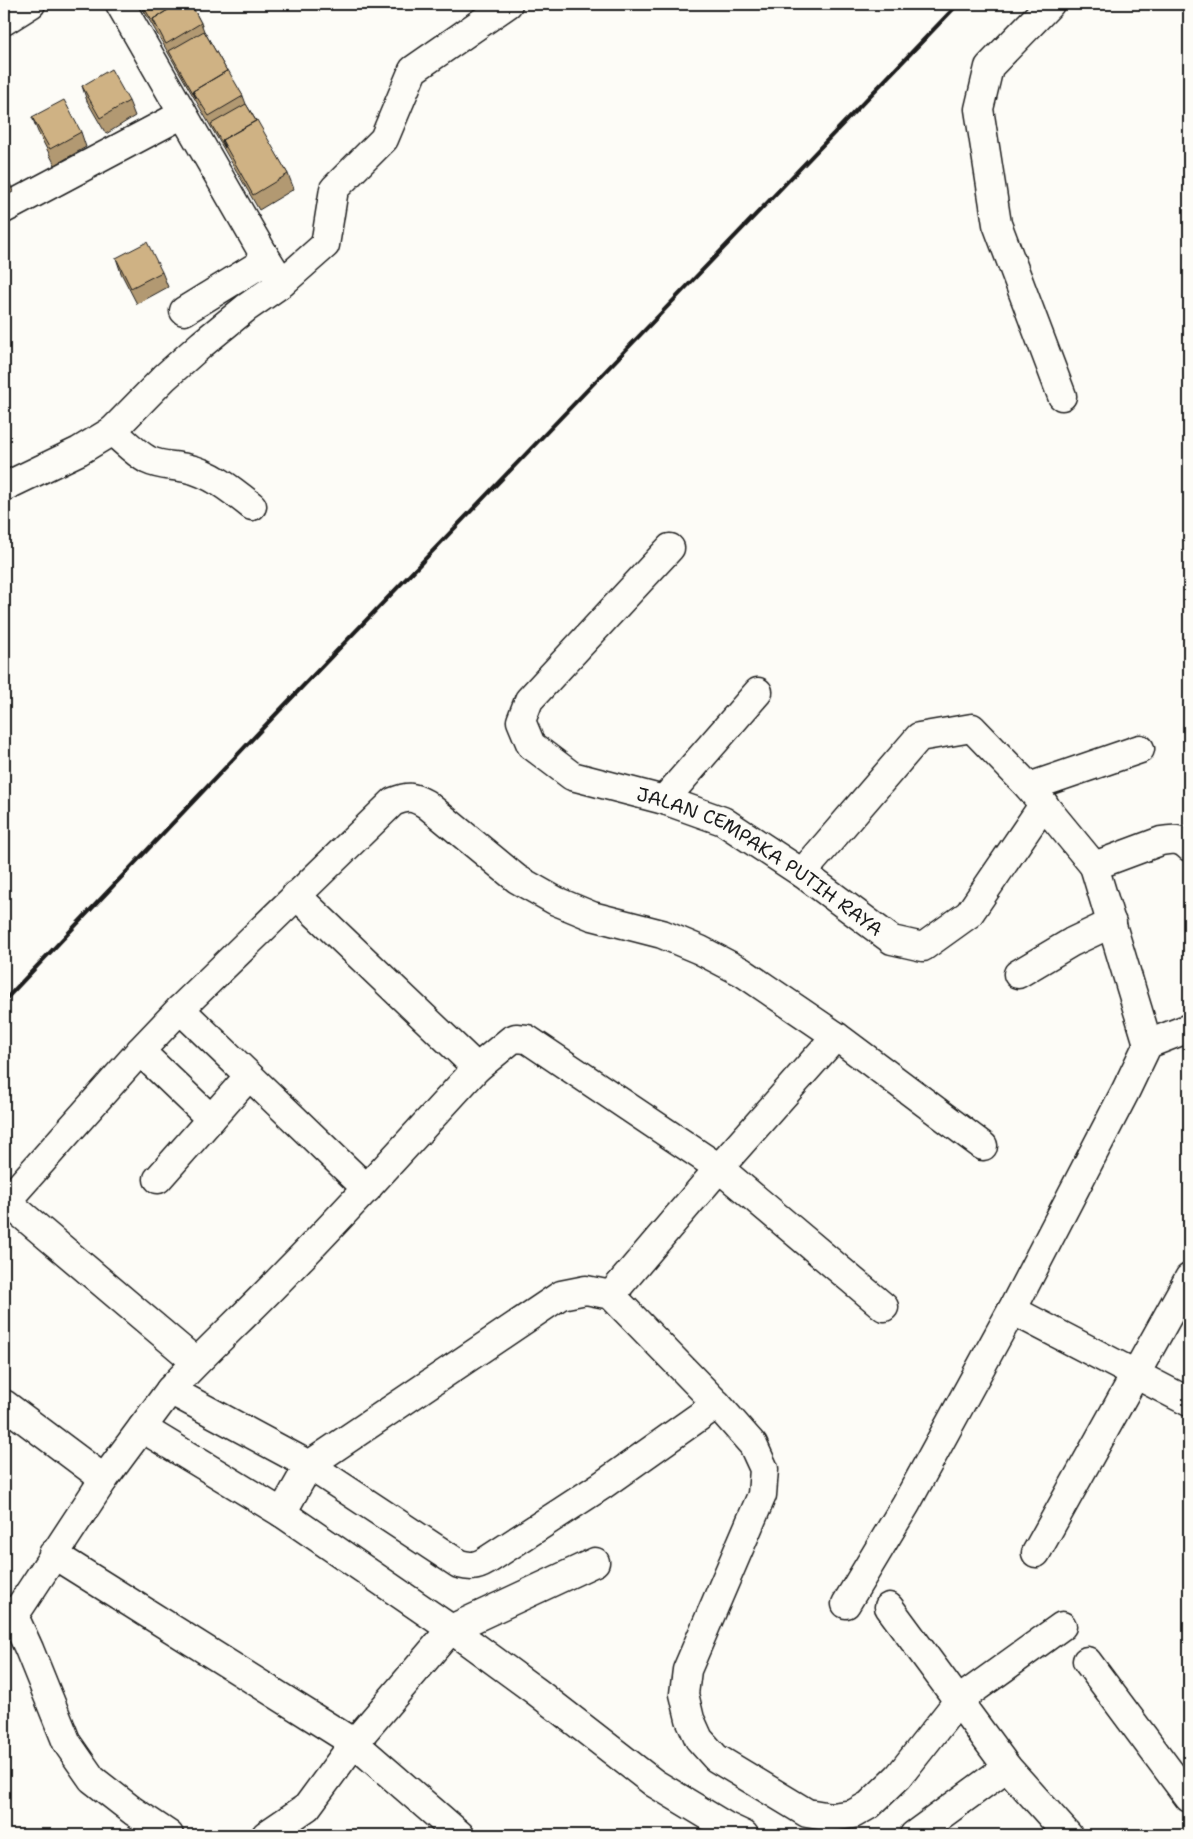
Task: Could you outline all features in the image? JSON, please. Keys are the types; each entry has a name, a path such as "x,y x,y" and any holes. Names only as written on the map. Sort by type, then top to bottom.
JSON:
{"street":[{"path":"4,21 31,4"},
{"path":"120,4 282,283"},
{"path":"4,486 79,451 112,431 165,377 202,344 246,308 282,283 325,245 334,189 384,139 413,70 508,4"},
{"path":"1050,4 989,67 980,110 996,224 1062,396"},
{"path":"4,209 183,114"},
{"path":"184,312 267,260"},
{"path":"112,431 147,459 159,464 201,472 234,491 252,506"},
{"name":"JALAN CEMPAKA PUTIH RAYA","path":"670,548 529,700 521,721 531,745 572,776 664,800 722,821 802,873 892,940 923,947 968,914 1037,795"},
{"path":"664,800 758,692"},
{"path":"802,873 919,737 972,728 1037,795 1094,866 1148,1044 1012,1310 906,1504 846,1604"},
{"path":"1037,795 1140,748"},
{"path":"196,1362 5,1202 180,1009 393,802 405,797 416,798 426,804 517,879 548,897 592,916 662,934 700,950 742,972 836,1036 983,1146"},
{"path":"1094,866 1171,839 1186,842 1189,847"},
{"path":"296,895 477,1068"},
{"path":"1018,974 1072,942 1112,923"},
{"path":"180,1009 367,1189"},
{"path":"1148,1044 1189,1028"},
{"path":"611,1295 719,1168 836,1036"},
{"path":"169,1835 133,1811 92,1779 67,1743 29,1649 9,1613 170,1390 367,1189 477,1068 511,1040 526,1038 719,1168 884,1306"},
{"path":"140,1051 211,1119"},
{"path":"158,1180 249,1076"},
{"path":"1036,1553 1189,1278"},
{"path":"295,1491 561,1295 586,1290 611,1295 717,1404 753,1446 764,1469 762,1495 687,1670 684,1694 690,1720 699,1739 716,1758 807,1812 831,1817 853,1814 869,1805 898,1776 960,1700 1062,1626"},
{"path":"1012,1310 1189,1402"},
{"path":"170,1390 295,1491 452,1629 654,1783 727,1827 744,1835"},
{"path":"4,1404 104,1479"},
{"path":"142,1428 295,1491 468,1567 477,1566 600,1486 717,1404"},
{"path":"53,1554 354,1743 460,1835"},
{"path":"266,1835 307,1806 354,1743 452,1629 595,1562"},
{"path":"889,1607 960,1700 993,1748 1068,1835"},
{"path":"1087,1660 1189,1798"},
{"path":"914,1835 993,1748"}],"building":[{"path":"142,4 178,4 153,19 155,26"},
{"path":"178,4 191,4 201,23 166,44 153,19"},
{"path":"204,31 227,71 193,91 196,98 169,51"},
{"path":"111,69 129,101 100,118 82,86"},
{"path":"228,70 243,96 209,116 193,91"},
{"path":"64,100 81,132 50,149 32,117"},
{"path":"246,104 256,121 222,140 225,148 211,124"},
{"path":"257,120 288,174 253,195 222,140"},
{"path":"4,169 8,177 4,179"},
{"path":"147,242 162,272 131,288 116,258"}],"railway":[{"path":"4,1001 279,711 958,4"}]}
